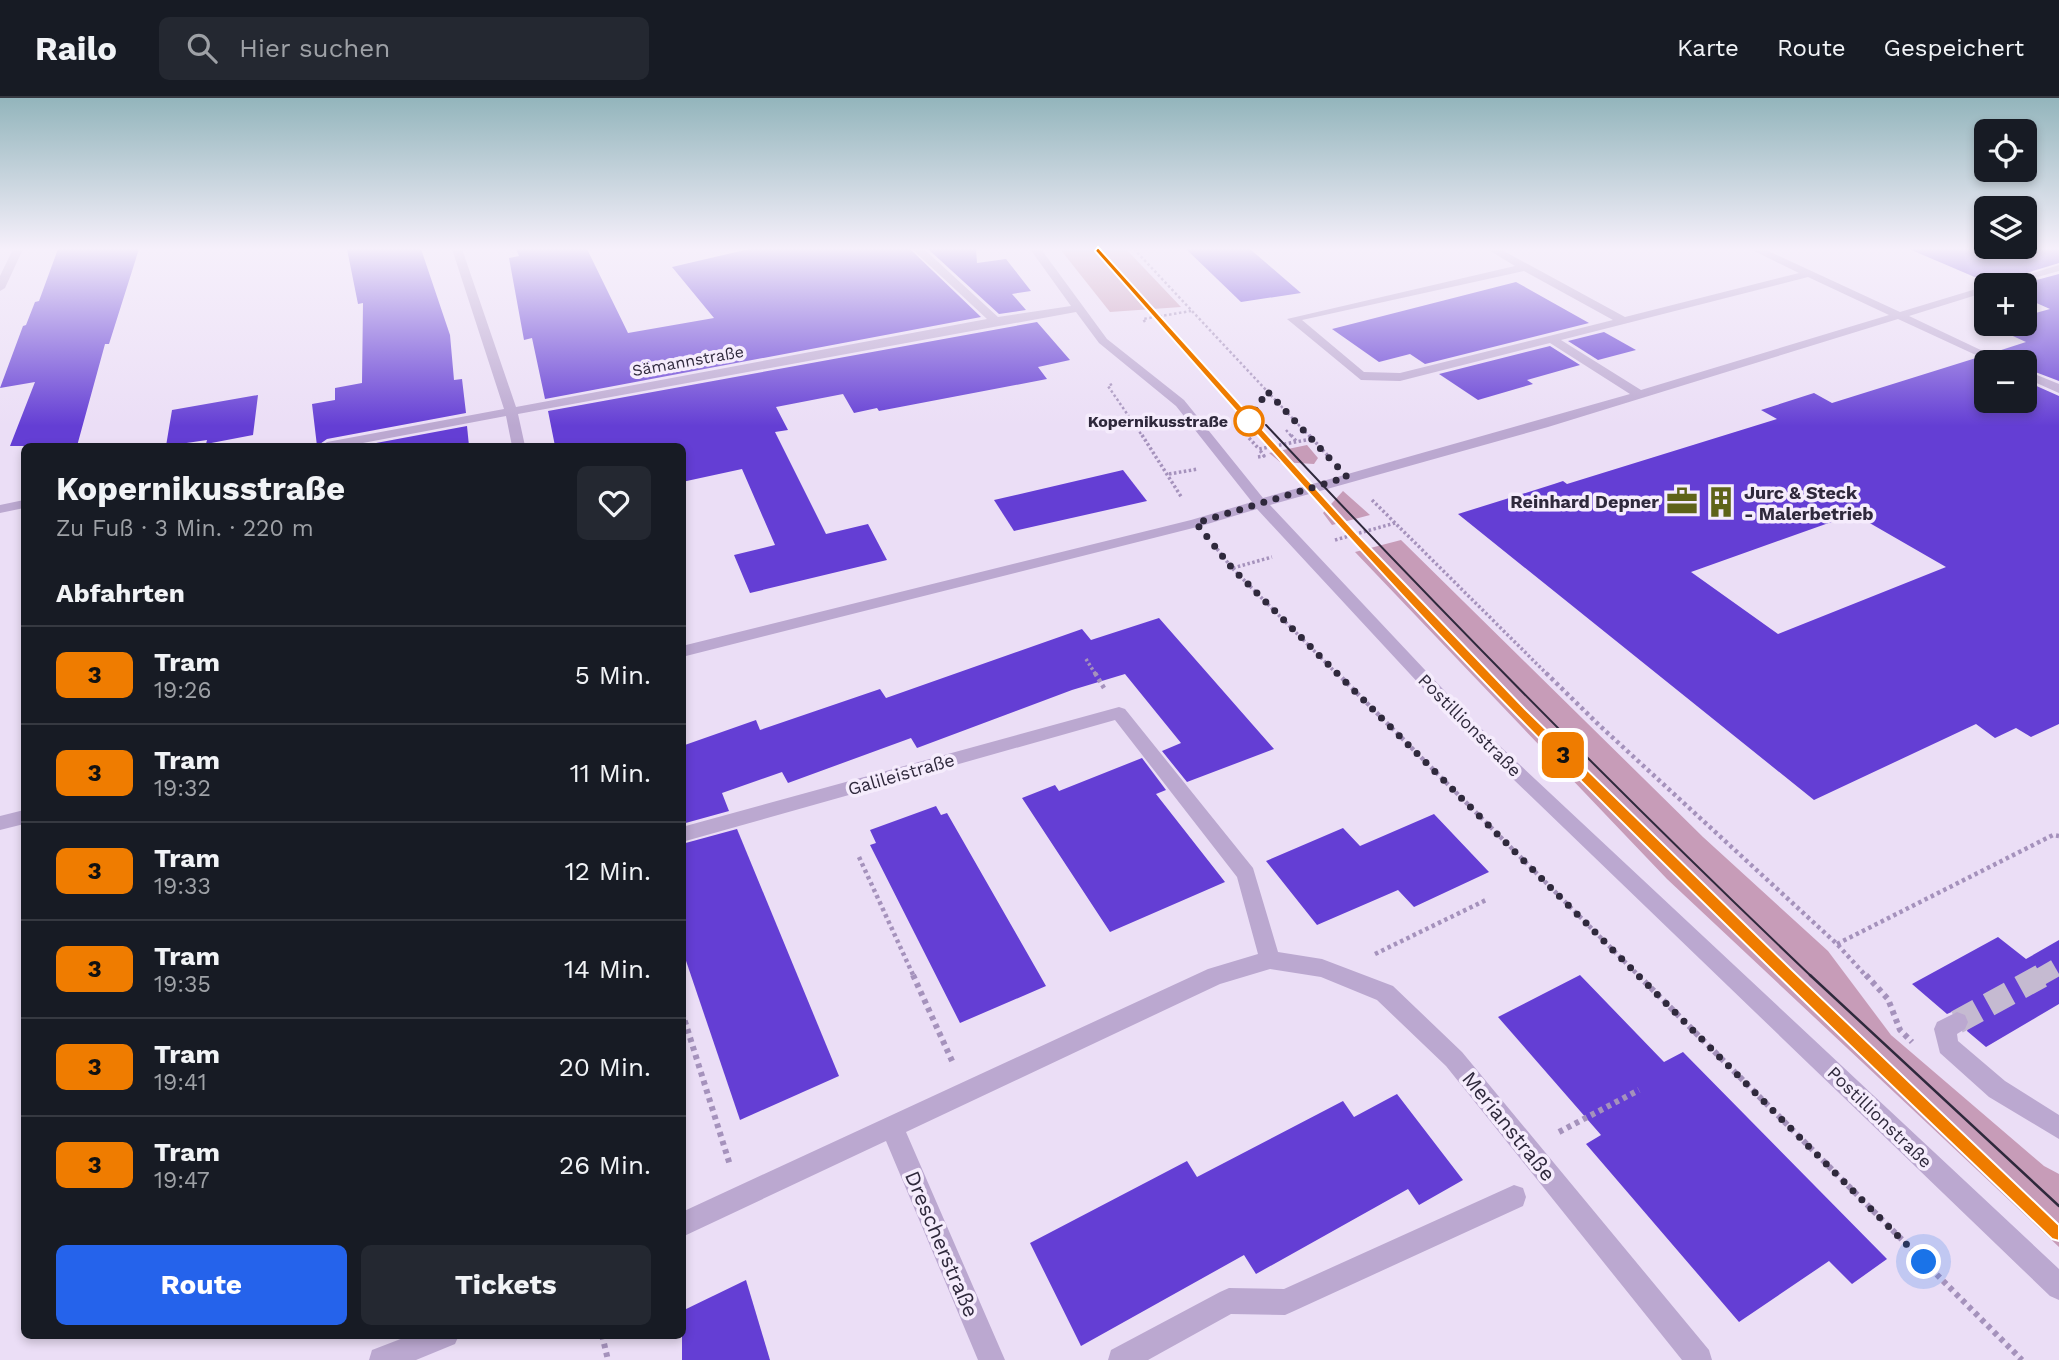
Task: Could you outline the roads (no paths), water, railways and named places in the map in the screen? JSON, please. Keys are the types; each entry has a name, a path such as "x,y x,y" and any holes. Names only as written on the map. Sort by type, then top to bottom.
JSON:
{"street":[{"path":"477,308 511,411 518,443"},
{"path":"982,308 996,321"},
{"name":"Sämannstraße","path":"343,443 1078,308"},
{"name":"Postillionstraße","path":"1078,308 1103,341 1180,403 1260,503 1466,724 2059,1287"},
{"path":"1343,308 1293,319 1361,376 1400,377 1671,308"},
{"path":"1600,308 1622,320"},
{"path":"1883,308 1974,350"},
{"path":"686,651 1196,523 1347,477 1521,430 1918,308"},
{"path":"1550,338 1639,394"},
{"path":"2037,379 2059,389"},
{"path":"0,509 21,505"},
{"name":"Galileistraße","path":"686,834 1119,713 1247,874 1270,960"},
{"path":"0,823 21,818"},
{"name":"Merianstraße","path":"686,1223 1215,976 1270,960 1336,973 1385,993 1454,1059 1699,1360"},
{"path":"1957,1022 1945,1028 1948,1046 1997,1089 2059,1128"},
{"name":"Drescherstraße","path":"892,1127 992,1360"},
{"path":"1121,1360 1229,1301 1285,1302 1514,1196"},
{"path":"382,1360 436,1339"}],"tunnel":[{"path":"2040,977 2059,966"},
{"path":"1957,1022 2043,975"}],"tram line":[{"name":"3","path":"1148,308 1352,535 1521,712 1788,976 2059,1232"},
{"path":"1150,308 1264,437 1434,621 1609,801 1788,977"},
{"path":"1266,425 1535,705 1812,977"},
{"path":"1786,975 2059,1232"},
{"path":"1810,975 2059,1206"}],"place":[{"name":"Kopernikusstraße","path":"1249,421"},
{"name":"Reinhard Depner","path":"1682,501"},
{"name":"Jurc & Steck - Malerbetrieb","path":"1721,502"}]}
